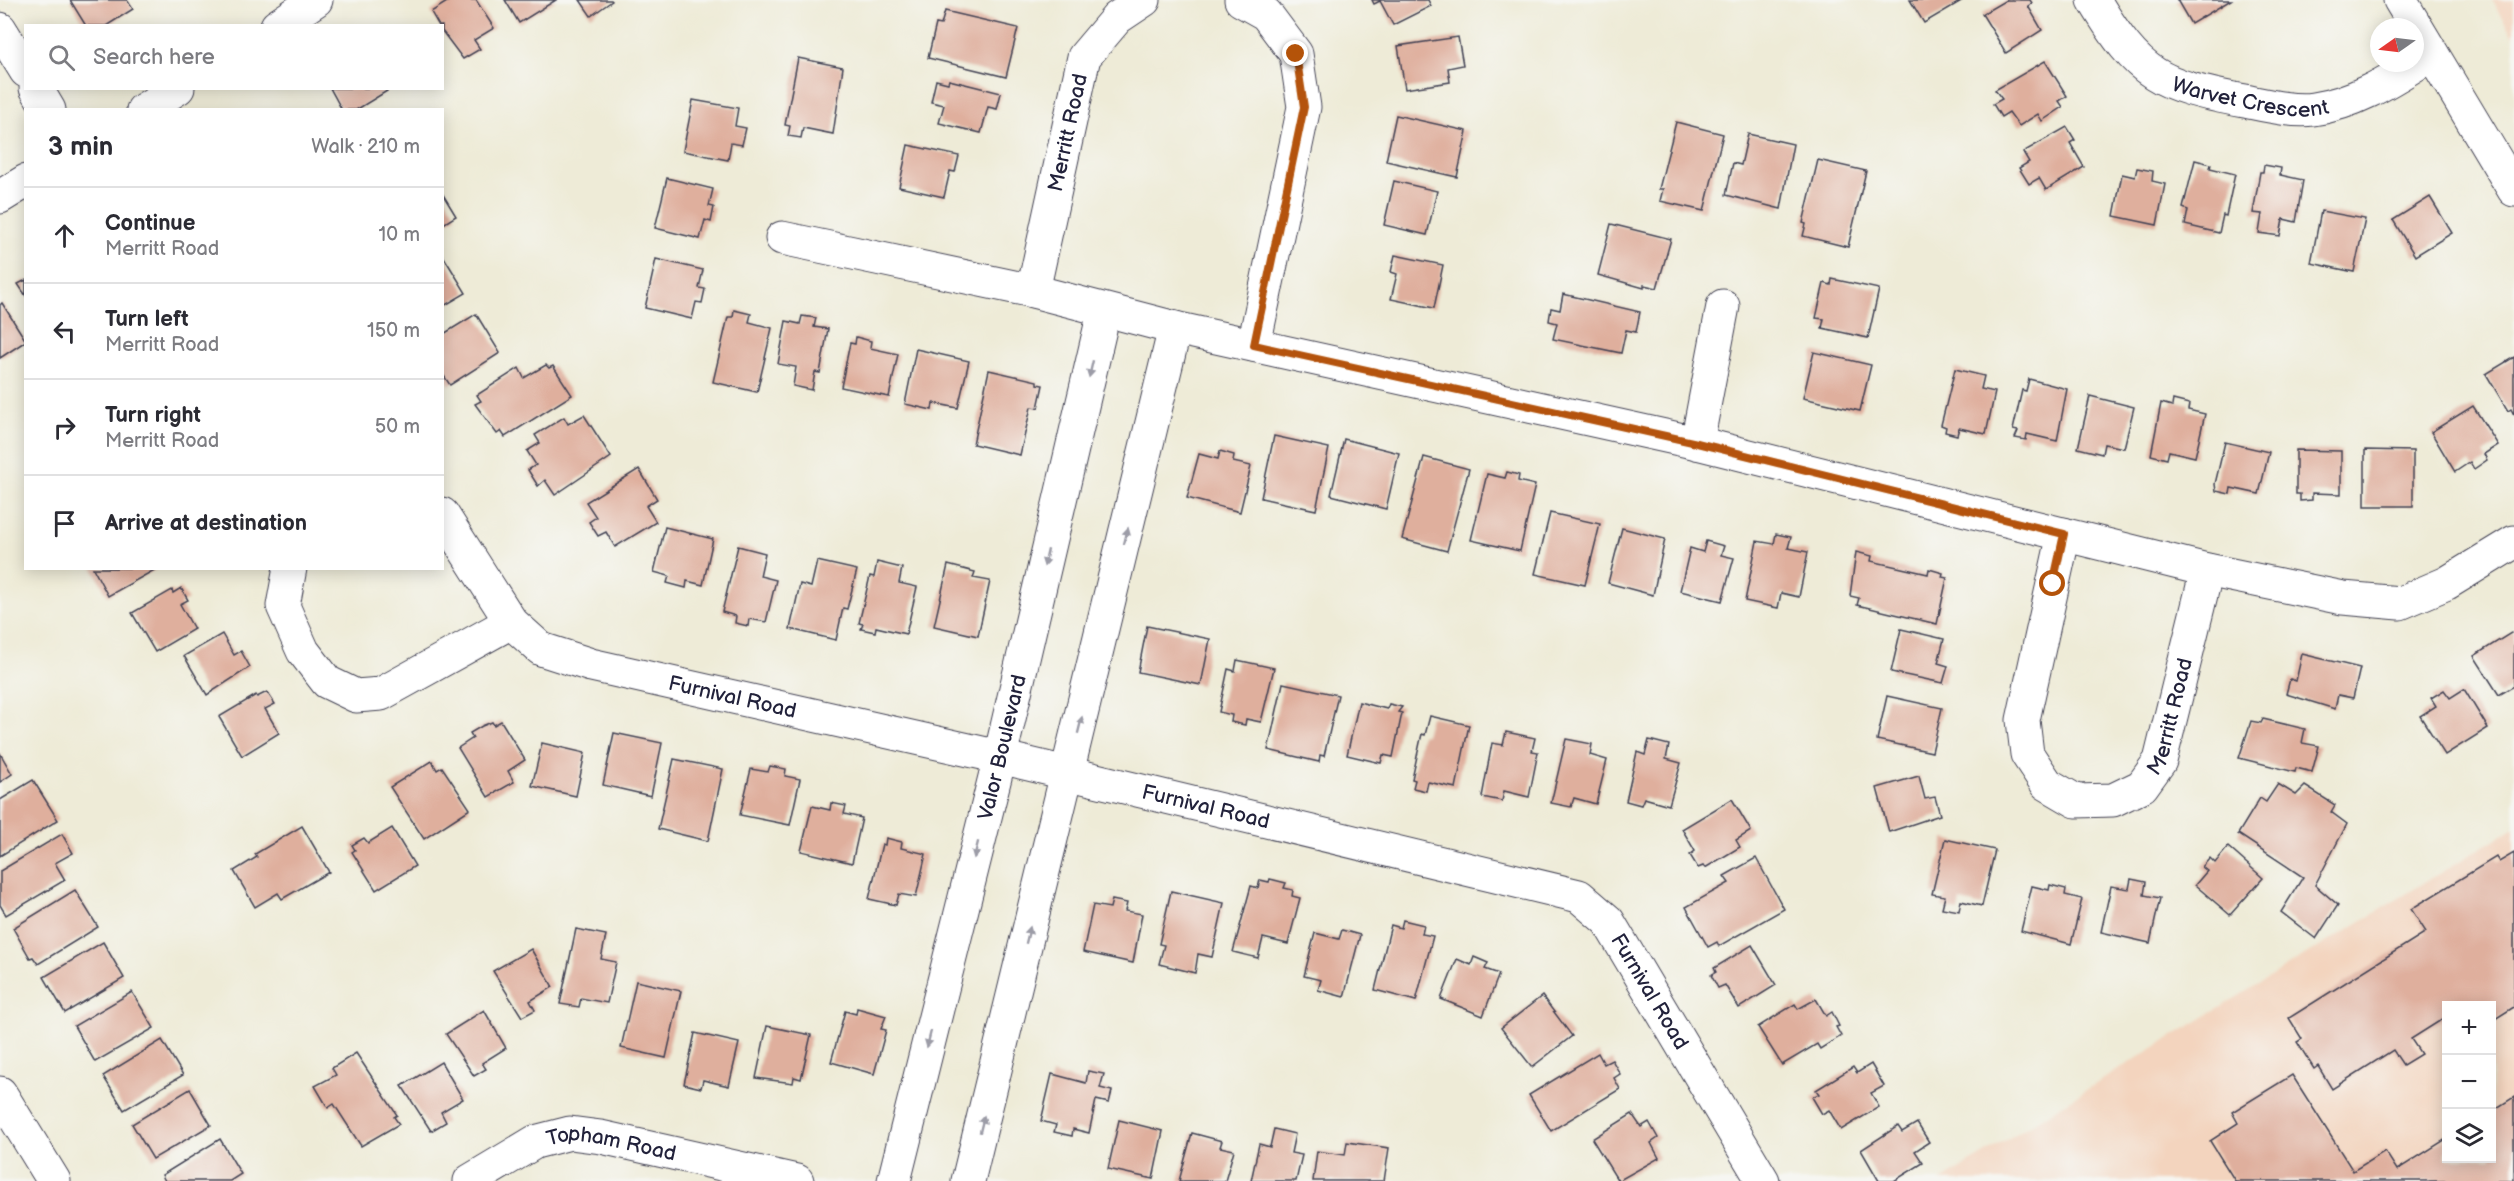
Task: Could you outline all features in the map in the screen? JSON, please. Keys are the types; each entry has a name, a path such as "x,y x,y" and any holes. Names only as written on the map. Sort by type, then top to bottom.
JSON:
{"street":[{"path":"280,24 316,0"},
{"name":"Merritt Road","path":"1033,291 1084,57 1117,18 1144,0"},
{"path":"1241,0 1266,14 1296,54 1304,107 1254,345"},
{"name":"Warvet Crescent","path":"2094,0 2119,39 2140,65 2164,80 2191,91 2261,104 2311,110 2355,98 2432,54"},
{"path":"2400,0 2514,190"},
{"path":"0,29 24,68"},
{"path":"37,90 48,108"},
{"path":"146,108 177,90"},
{"path":"181,90 193,108"},
{"path":"0,197 24,182"},
{"path":"782,238 1033,291 1104,312 1697,443 2207,570 2343,598 2400,603 2447,583 2514,542"},
{"path":"1697,443 1723,306"},
{"name":"Valor Boulevard","path":"894,1181 1000,756 1104,312"},
{"path":"968,1181 1175,328"},
{"name":"Furnival Road","path":"444,517 511,622 541,649 591,664 1000,756 1579,896 1608,921 1763,1181"},
{"name":"Merritt Road","path":"2064,534 2023,720 2027,754 2047,784 2076,801 2113,800 2142,786 2160,761 2207,570"},
{"path":"290,570 283,606 303,651 327,682 356,696 381,694 511,622"},
{"path":"0,1093 54,1181"},
{"name":"Topham Road","path":"470,1181 535,1142 570,1134 601,1137 797,1181"}],"shaded area":[{"path":"2491,0 2514,0 2514,37"},
{"path":"2514,828 2514,1181 1941,1181 2134,1060"}],"building":[{"path":"70,0 127,0 133,9 109,24 85,24"},
{"path":"450,0 476,0 494,28 474,40 480,49 463,59 444,34 444,24 438,24 431,12"},
{"path":"505,0 556,0 519,23"},
{"path":"580,0 611,0 612,1 591,16"},
{"path":"1372,0 1428,0 1431,6 1393,25 1380,1 1374,4"},
{"path":"1910,0 1963,0 1924,23"},
{"path":"2006,0 2030,0 2032,3 2028,6 2042,30 2006,53 1982,14"},
{"path":"2177,0 2231,0 2191,24"},
{"path":"945,11 1018,28 1006,77 928,58 936,24 941,25"},
{"path":"1458,37 1463,65 1448,68 1450,82 1405,89 1398,46"},
{"path":"798,58 843,67 833,134 803,128 801,138 788,136 790,126 785,125"},
{"path":"2045,61 2067,96 2059,101 2063,107 2042,121 2038,114 2019,126 2009,112 2001,117 1993,104 2002,99 1995,90"},
{"path":"936,80 948,83 949,80 1001,93 997,109 988,107 981,133 939,123 944,105 931,102"},
{"path":"331,90 387,91 359,108 341,108"},
{"path":"693,100 738,108 735,126 746,128 742,145 731,143 728,160 683,151"},
{"path":"1396,115 1467,131 1457,177 1386,161"},
{"path":"1676,122 1723,134 1704,211 1660,201 1663,189 1659,189"},
{"path":"2067,127 2075,140 2070,143 2084,167 2046,190 2039,178 2029,184 2019,168 2029,162 2023,152"},
{"path":"1748,134 1793,144 1781,209 1726,195 1733,163 1741,165"},
{"path":"908,145 959,156 955,172 950,171 944,197 899,187"},
{"path":"1818,160 1866,171 1848,247 1803,236 1806,224 1803,223"},
{"path":"2195,160 2211,164 2210,168 2235,174 2226,216 2223,215 2219,233 2185,225 2188,210 2183,208"},
{"path":"2264,165 2281,168 2280,175 2303,180 2296,222 2283,219 2280,236 2259,233 2262,214 2253,213 2260,172 2263,172"},
{"path":"2137,168 2153,171 2152,181 2165,184 2157,225 2114,216 2122,174 2135,177"},
{"path":"667,178 713,189 709,206 714,207 711,222 705,220 700,239 655,228"},
{"path":"1394,181 1437,191 1427,235 1384,225"},
{"path":"444,196 456,216 444,224"},
{"path":"2430,197 2452,233 2415,256 2393,220"},
{"path":"2321,211 2365,219 2354,272 2311,263"},
{"path":"1611,224 1671,239 1657,288 1644,285 1644,288 1598,275"},
{"path":"1395,255 1443,265 1434,308 1391,299 1397,274 1391,272"},
{"path":"444,257 466,293 444,306"},
{"path":"656,259 703,270 699,288 705,289 702,303 696,302 692,319 645,308"},
{"path":"1832,279 1879,289 1868,338 1822,328 1824,319 1816,318 1824,283 1831,285"},
{"path":"24,281 24,293 18,284"},
{"path":"1563,294 1640,312 1636,332 1626,330 1621,353 1553,339 1557,323 1549,321 1551,308 1560,310"},
{"path":"2,303 24,338 24,342 0,358 0,305"},
{"path":"734,310 751,314 749,322 772,328 757,392 713,382 728,317 733,317"},
{"path":"476,314 500,353 450,385 444,376 444,334"},
{"path":"802,316 816,318 814,327 828,329 820,373 815,372 812,390 793,386 796,367 778,364 786,321 800,324"},
{"path":"856,337 871,341 870,348 898,354 889,397 841,387 850,343 855,344"},
{"path":"916,349 969,361 958,408 933,403 932,410 905,404"},
{"path":"1814,352 1871,365 1860,411 1803,398"},
{"path":"2514,357 2514,415 2511,409 2508,411 2486,374"},
{"path":"546,365 549,368 553,366 572,395 505,437 501,431 497,434 475,404 481,401 477,395 519,368 524,378"},
{"path":"1955,369 1984,376 1981,389 1995,392 1986,434 1959,428 1957,435 1945,432 1946,427 1941,425"},
{"path":"989,370 1037,381 1037,384 1043,385 1038,408 1031,407 1020,455 973,444"},
{"path":"2029,379 2067,389 2057,441 2027,434 2026,440 2015,438 2018,431 2013,430 2022,390 2026,391"},
{"path":"2090,396 2134,407 2124,448 2104,444 2102,454 2078,448"},
{"path":"2173,400 2189,404 2188,410 2205,414 2195,457 2169,451 2167,459 2151,455 2161,403 2172,406"},
{"path":"2473,406 2498,445 2484,454 2487,460 2474,469 2470,462 2455,472 2431,432"},
{"path":"584,415 611,457 555,495 545,480 538,486 528,470 536,465 527,451 540,443 535,435 564,417 568,424"},
{"path":"1274,436 1329,448 1316,510 1261,498"},
{"path":"1344,439 1399,453 1386,509 1331,495"},
{"path":"2225,442 2269,452 2259,494 2231,488 2230,494 2216,491 2215,484"},
{"path":"2296,450 2341,451 2341,494 2312,493 2312,500 2300,501 2300,494 2296,494"},
{"path":"2365,450 2413,451 2413,506 2365,506"},
{"path":"1220,451 1234,455 1233,462 1251,466 1240,512 1187,498 1199,454 1218,459"},
{"path":"1424,457 1469,469 1447,551 1402,539"},
{"path":"639,469 657,499 646,506 656,522 615,547 606,532 598,536 589,522 596,517 586,502"},
{"path":"1507,472 1519,475 1518,481 1535,485 1520,551 1471,540 1487,474 1505,478"},
{"path":"1550,513 1600,524 1585,585 1535,574"},
{"path":"665,527 713,539 703,585 687,581 686,588 667,583 669,576 654,572"},
{"path":"1622,528 1665,539 1653,595 1608,583"},
{"path":"1776,534 1791,537 1788,548 1808,552 1799,597 1781,593 1778,608 1745,601 1757,541 1774,544"},
{"path":"1706,541 1724,546 1721,555 1734,558 1722,601 1680,591 1690,548 1703,552"},
{"path":"738,546 765,553 760,576 776,580 766,622 749,619 748,626 735,623 736,616 722,612"},
{"path":"1856,552 1872,556 1871,561 1928,574 1929,569 1943,573 1942,577 1947,578 1937,624 1857,605 1859,598 1850,596"},
{"path":"817,561 857,570 847,609 843,608 836,640 790,629 800,584 811,587"},
{"path":"877,562 902,568 899,583 917,587 906,634 876,627 875,632 861,629 863,624 859,623 870,576 874,577"},
{"path":"948,565 975,572 973,578 990,581 978,636 934,626"},
{"path":"94,570 154,570 108,596"},
{"path":"181,588 188,600 180,604 194,629 155,652 132,613 172,590 173,593"},
{"path":"1147,626 1210,639 1201,685 1138,672"},
{"path":"1901,629 1944,639 1938,663 1948,666 1943,683 1891,672"},
{"path":"2514,631 2514,686 2499,695 2474,656"},
{"path":"222,634 234,655 241,651 250,667 207,695 184,656"},
{"path":"2302,654 2360,668 2353,698 2338,695 2335,709 2286,694 2290,679 2296,681"},
{"path":"1237,660 1274,668 1261,722 1246,719 1245,725 1231,722 1232,715 1219,712 1228,669 1235,671"},
{"path":"1283,683 1338,695 1324,756 1320,755 1319,762 1268,750"},
{"path":"2464,689 2488,728 2445,755 2420,716 2436,706 2431,698 2444,690 2450,698"},
{"path":"267,692 275,704 265,709 279,733 242,756 219,717 256,695 257,697"},
{"path":"1887,696 1942,708 1932,752 1877,740"},
{"path":"1359,702 1387,709 1389,704 1402,707 1398,712 1402,713 1393,757 1383,755 1381,763 1347,755"},
{"path":"1430,716 1469,725 1456,788 1428,782 1426,791 1413,788 1415,780 1412,779 1421,738 1422,734 1425,735"},
{"path":"2263,719 2305,729 2302,743 2319,746 2312,772 2296,768 2295,772 2239,758 2251,721 2261,723"},
{"path":"501,721 525,760 508,771 514,782 488,797 458,748 473,738 470,733 492,722 494,725"},
{"path":"1506,732 1535,738 1532,751 1538,752 1529,797 1504,791 1502,801 1482,797 1492,743 1503,745"},
{"path":"614,733 662,743 651,796 603,785"},
{"path":"1566,739 1592,744 1590,755 1607,760 1596,804 1574,798 1571,807 1551,803"},
{"path":"1649,740 1669,745 1666,759 1681,763 1669,805 1644,798 1641,805 1626,801 1637,752 1645,755"},
{"path":"542,743 585,753 576,796 532,786"},
{"path":"0,753 12,774 0,782"},
{"path":"674,759 723,769 708,841 658,829"},
{"path":"432,761 437,770 442,767 470,809 424,839 390,787"},
{"path":"770,766 786,769 785,776 800,779 790,825 740,815 751,769 768,772"},
{"path":"1919,776 1925,799 1935,797 1940,815 1889,832 1877,788"},
{"path":"33,780 58,820 0,856 0,800"},
{"path":"2278,784 2296,795 2305,786 2335,805 2331,812 2347,824 2315,885 2338,905 2316,939 2281,912 2303,877 2238,834 2260,798 2266,802"},
{"path":"1732,799 1751,831 1736,840 1740,847 1705,868 1703,866 1698,868 1690,855 1695,851 1682,829"},
{"path":"831,803 846,806 844,814 862,818 852,863 801,851 812,806 830,810"},
{"path":"302,826 329,872 282,899 278,893 255,907 234,871 257,857 255,854"},
{"path":"392,828 415,866 376,890 352,852 355,850 352,845 364,838 368,843"},
{"path":"62,834 73,853 55,863 65,880 6,915 0,905 0,871"},
{"path":"886,838 902,842 901,848 926,854 916,897 899,894 896,905 869,899 882,844 885,845"},
{"path":"1945,839 1995,850 1982,906 1961,901 1959,911 1942,908 1945,896 1932,894"},
{"path":"2228,847 2263,878 2230,915 2195,885 2207,871 2202,867 2210,858 2215,863"},
{"path":"2514,853 2514,1007 2496,1018 2496,1001 2442,1001 2442,1020 2411,1039 2421,1054 2403,1065 2393,1050 2332,1089 2318,1066 2314,1069 2297,1042 2302,1039 2289,1018 2426,932 2411,909 2496,857 2499,862"},
{"path":"1756,858 1784,909 1719,946 1717,942 1708,947 1686,907 1729,883 1724,876"},
{"path":"1270,879 1286,883 1284,888 1293,890 1292,896 1300,898 1288,944 1263,938 1258,958 1233,952 1251,886 1258,888 1260,880 1269,882"},
{"path":"2131,879 2146,882 2144,895 2160,898 2150,943 2101,932 2111,886 2129,889"},
{"path":"2050,885 2066,889 2065,895 2082,899 2071,944 2021,931 2032,886 2049,890"},
{"path":"75,890 98,927 38,964 33,957 30,958 13,928"},
{"path":"1171,891 1224,903 1212,957 1198,954 1195,973 1159,964 1164,945 1159,944"},
{"path":"1112,900 1127,903 1125,911 1142,914 1133,963 1083,952 1093,905 1110,908"},
{"path":"1403,920 1424,925 1422,934 1433,936 1416,1001 1375,990 1391,925 1401,928"},
{"path":"576,929 606,935 601,959 616,962 607,1003 581,998 579,1007 560,1004"},
{"path":"1342,930 1360,935 1344,997 1318,990 1321,980 1304,976 1315,933 1339,939"},
{"path":"103,942 124,978 65,1013 44,977"},
{"path":"1752,945 1776,985 1739,1008 1725,985 1718,988 1711,975 1716,972 1714,968"},
{"path":"531,949 553,987 530,1001 535,1010 522,1017 493,971"},
{"path":"1474,957 1488,963 1485,969 1499,974 1483,1016 1441,999 1457,959 1471,965"},
{"path":"636,981 681,991 666,1058 621,1048"},
{"path":"132,992 154,1028 95,1062 74,1026"},
{"path":"1542,996 1572,1036 1532,1067 1501,1028"},
{"path":"1816,999 1826,1016 1832,1012 1841,1036 1820,1049 1817,1044 1782,1065 1758,1027 1795,1004 1798,1009"},
{"path":"857,1008 886,1016 881,1029 886,1030 874,1074 831,1062 845,1011 856,1014"},
{"path":"484,1010 506,1048 482,1063 486,1069 474,1076 446,1034"},
{"path":"767,1026 811,1035 801,1079 794,1077 793,1083 756,1078"},
{"path":"695,1033 739,1043 729,1086 703,1080 701,1088 684,1084"},
{"path":"162,1040 183,1075 124,1110 103,1076"},
{"path":"356,1053 397,1115 394,1117 399,1124 361,1146 334,1104 328,1108 315,1086 336,1075 332,1068"},
{"path":"1598,1053 1604,1064 1612,1060 1620,1074 1614,1078 1620,1089 1551,1131 1529,1095"},
{"path":"441,1062 463,1099 441,1112 446,1122 431,1131 402,1086"},
{"path":"1871,1064 1884,1086 1871,1093 1879,1107 1841,1130 1829,1110 1822,1114 1812,1097 1819,1094 1816,1090 1853,1067 1857,1073"},
{"path":"1088,1071 1104,1074 1100,1088 1112,1091 1109,1103 1096,1100 1089,1133 1073,1129 1072,1136 1054,1132 1056,1125 1041,1121 1052,1074 1086,1083"},
{"path":"2292,1075 2353,1171 2385,1151 2397,1170 2442,1142 2442,1163 2496,1163 2496,1108 2514,1097 2514,1181 2235,1181 2210,1141 2238,1123 2232,1112"},
{"path":"190,1089 211,1125 153,1159 132,1124"},
{"path":"1632,1114 1641,1127 1649,1122 1658,1138 1651,1143 1659,1158 1618,1181 1592,1139"},
{"path":"1119,1120 1163,1131 1153,1179 1108,1169"},
{"path":"1917,1123 1929,1142 1915,1151 1923,1163 1894,1181 1879,1181 1861,1150 1898,1126 1902,1132"},
{"path":"1274,1129 1295,1134 1291,1153 1302,1155 1296,1181 1251,1181 1259,1144 1270,1147"},
{"path":"1192,1133 1222,1141 1220,1147 1234,1150 1225,1181 1179,1181"},
{"path":"220,1139 241,1174 230,1181 165,1181 162,1175"},
{"path":"1347,1142 1389,1148 1384,1181 1313,1181 1317,1151 1345,1155"}],"route":[{"path":"1296,54 1304,107 1254,345 1697,443 2064,534 2053,584"}]}
